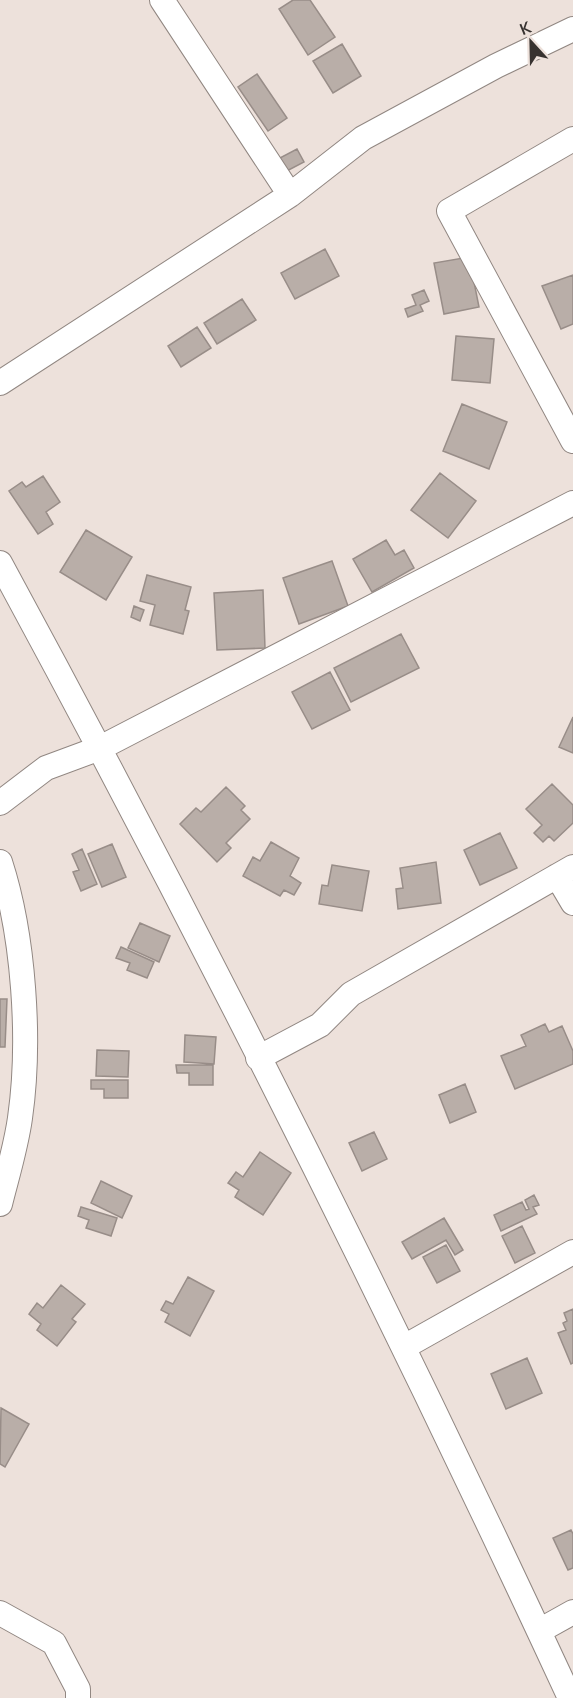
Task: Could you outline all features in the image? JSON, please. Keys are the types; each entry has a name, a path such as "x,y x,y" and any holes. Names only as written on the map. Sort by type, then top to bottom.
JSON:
{"street":[{"path":"162,0 290,195"},
{"path":"0,383 290,195 363,138 496,66 573,28"},
{"path":"573,139 449,211 573,441"},
{"path":"0,804 46,768 100,748 573,504"},
{"path":"0,562 100,748 404,1347 570,1698"},
{"path":"0,862 12,900 23,1003 25,1058 20,1119 0,1204"},
{"path":"258,1058 320,1025 351,994 565,872 573,903"},
{"path":"404,1347 573,1252"},
{"path":"0,1613 54,1643 78,1689 78,1698"},
{"path":"539,1631 571,1620"}],"building":[{"path":"293,0 310,0 335,37 308,55 279,9"},
{"path":"342,44 361,76 333,93 313,61"},
{"path":"257,74 287,118 268,131 238,87"},
{"path":"297,149 304,162 283,173 276,160"},
{"path":"325,249 339,276 295,299 281,273"},
{"path":"469,257 479,307 444,314 434,263"},
{"path":"573,275 573,324 561,329 542,286"},
{"path":"424,290 429,301 420,305 423,311 408,317 405,309 416,305 412,295"},
{"path":"242,299 256,320 217,344 204,323"},
{"path":"197,327 211,348 181,367 168,346"},
{"path":"456,336 494,339 490,383 452,380"},
{"path":"462,404 507,422 489,469 443,451"},
{"path":"440,473 476,501 448,538 411,510"},
{"path":"43,476 60,502 46,512 53,524 38,534 9,491 22,482 26,487"},
{"path":"86,530 132,557 106,600 60,572"},
{"path":"386,540 395,555 404,550 414,568 372,592 353,559"},
{"path":"332,561 348,606 299,624 283,578"},
{"path":"147,575 191,587 185,610 189,611 183,634 150,625 155,605 140,601"},
{"path":"263,590 265,648 217,650 214,593"},
{"path":"134,606 144,610 140,621 131,617"},
{"path":"401,634 419,668 351,702 334,668"},
{"path":"330,672 350,710 312,729 292,692"},
{"path":"573,717 573,753 559,747"},
{"path":"552,784 573,805 573,823 554,841 549,836 543,842 534,833 542,825 526,809"},
{"path":"226,787 245,806 241,810 250,819 226,843 231,848 217,862 180,824 196,808 201,812"},
{"path":"500,833 517,868 480,885 464,850"},
{"path":"271,842 299,858 290,876 301,883 294,895 284,890 280,896 243,876 253,857 260,861"},
{"path":"112,844 126,877 102,887 88,854"},
{"path":"82,849 97,884 81,891 73,872 79,870 72,854"},
{"path":"436,862 441,903 398,909 396,889 403,888 400,868"},
{"path":"332,865 369,871 362,911 319,904 322,885 328,886"},
{"path":"140,923 170,936 159,962 128,948"},
{"path":"121,947 154,962 147,978 127,970 130,963 116,958"},
{"path":"0,999 7,999 5,1047 0,1047"},
{"path":"545,1024 549,1032 562,1026 573,1051 573,1064 515,1089 501,1056 526,1046 521,1035"},
{"path":"185,1035 216,1037 214,1064 184,1062"},
{"path":"97,1050 129,1051 128,1077 96,1076"},
{"path":"176,1065 213,1065 213,1085 189,1085 189,1073 177,1073"},
{"path":"91,1080 128,1080 128,1098 104,1098 104,1089 91,1089"},
{"path":"465,1084 476,1112 450,1123 439,1095"},
{"path":"374,1132 387,1159 362,1171 349,1143"},
{"path":"260,1152 291,1173 263,1215 235,1197 239,1190 228,1183 236,1172 243,1177"},
{"path":"101,1181 132,1196 122,1218 91,1203"},
{"path":"534,1195 539,1205 533,1207 537,1214 501,1231 494,1215 522,1202 526,1210 529,1209 525,1200"},
{"path":"81,1207 117,1218 111,1236 86,1228 89,1220 78,1216"},
{"path":"444,1218 463,1250 455,1255 446,1240 412,1259 402,1242"},
{"path":"522,1226 535,1253 515,1263 502,1236"},
{"path":"446,1245 460,1271 437,1283 423,1257"},
{"path":"188,1277 214,1291 190,1336 165,1322 169,1314 161,1310 166,1301 173,1304"},
{"path":"61,1285 85,1304 72,1319 76,1322 57,1346 37,1330 41,1324 29,1314 37,1303 43,1308"},
{"path":"573,1309 573,1363 571,1364 558,1333 566,1330 563,1323 567,1321 564,1313"},
{"path":"527,1358 542,1393 506,1409 491,1374"},
{"path":"1,1408 29,1424 5,1467 0,1464"},
{"path":"571,1530 573,1568 568,1570 553,1538"}]}
